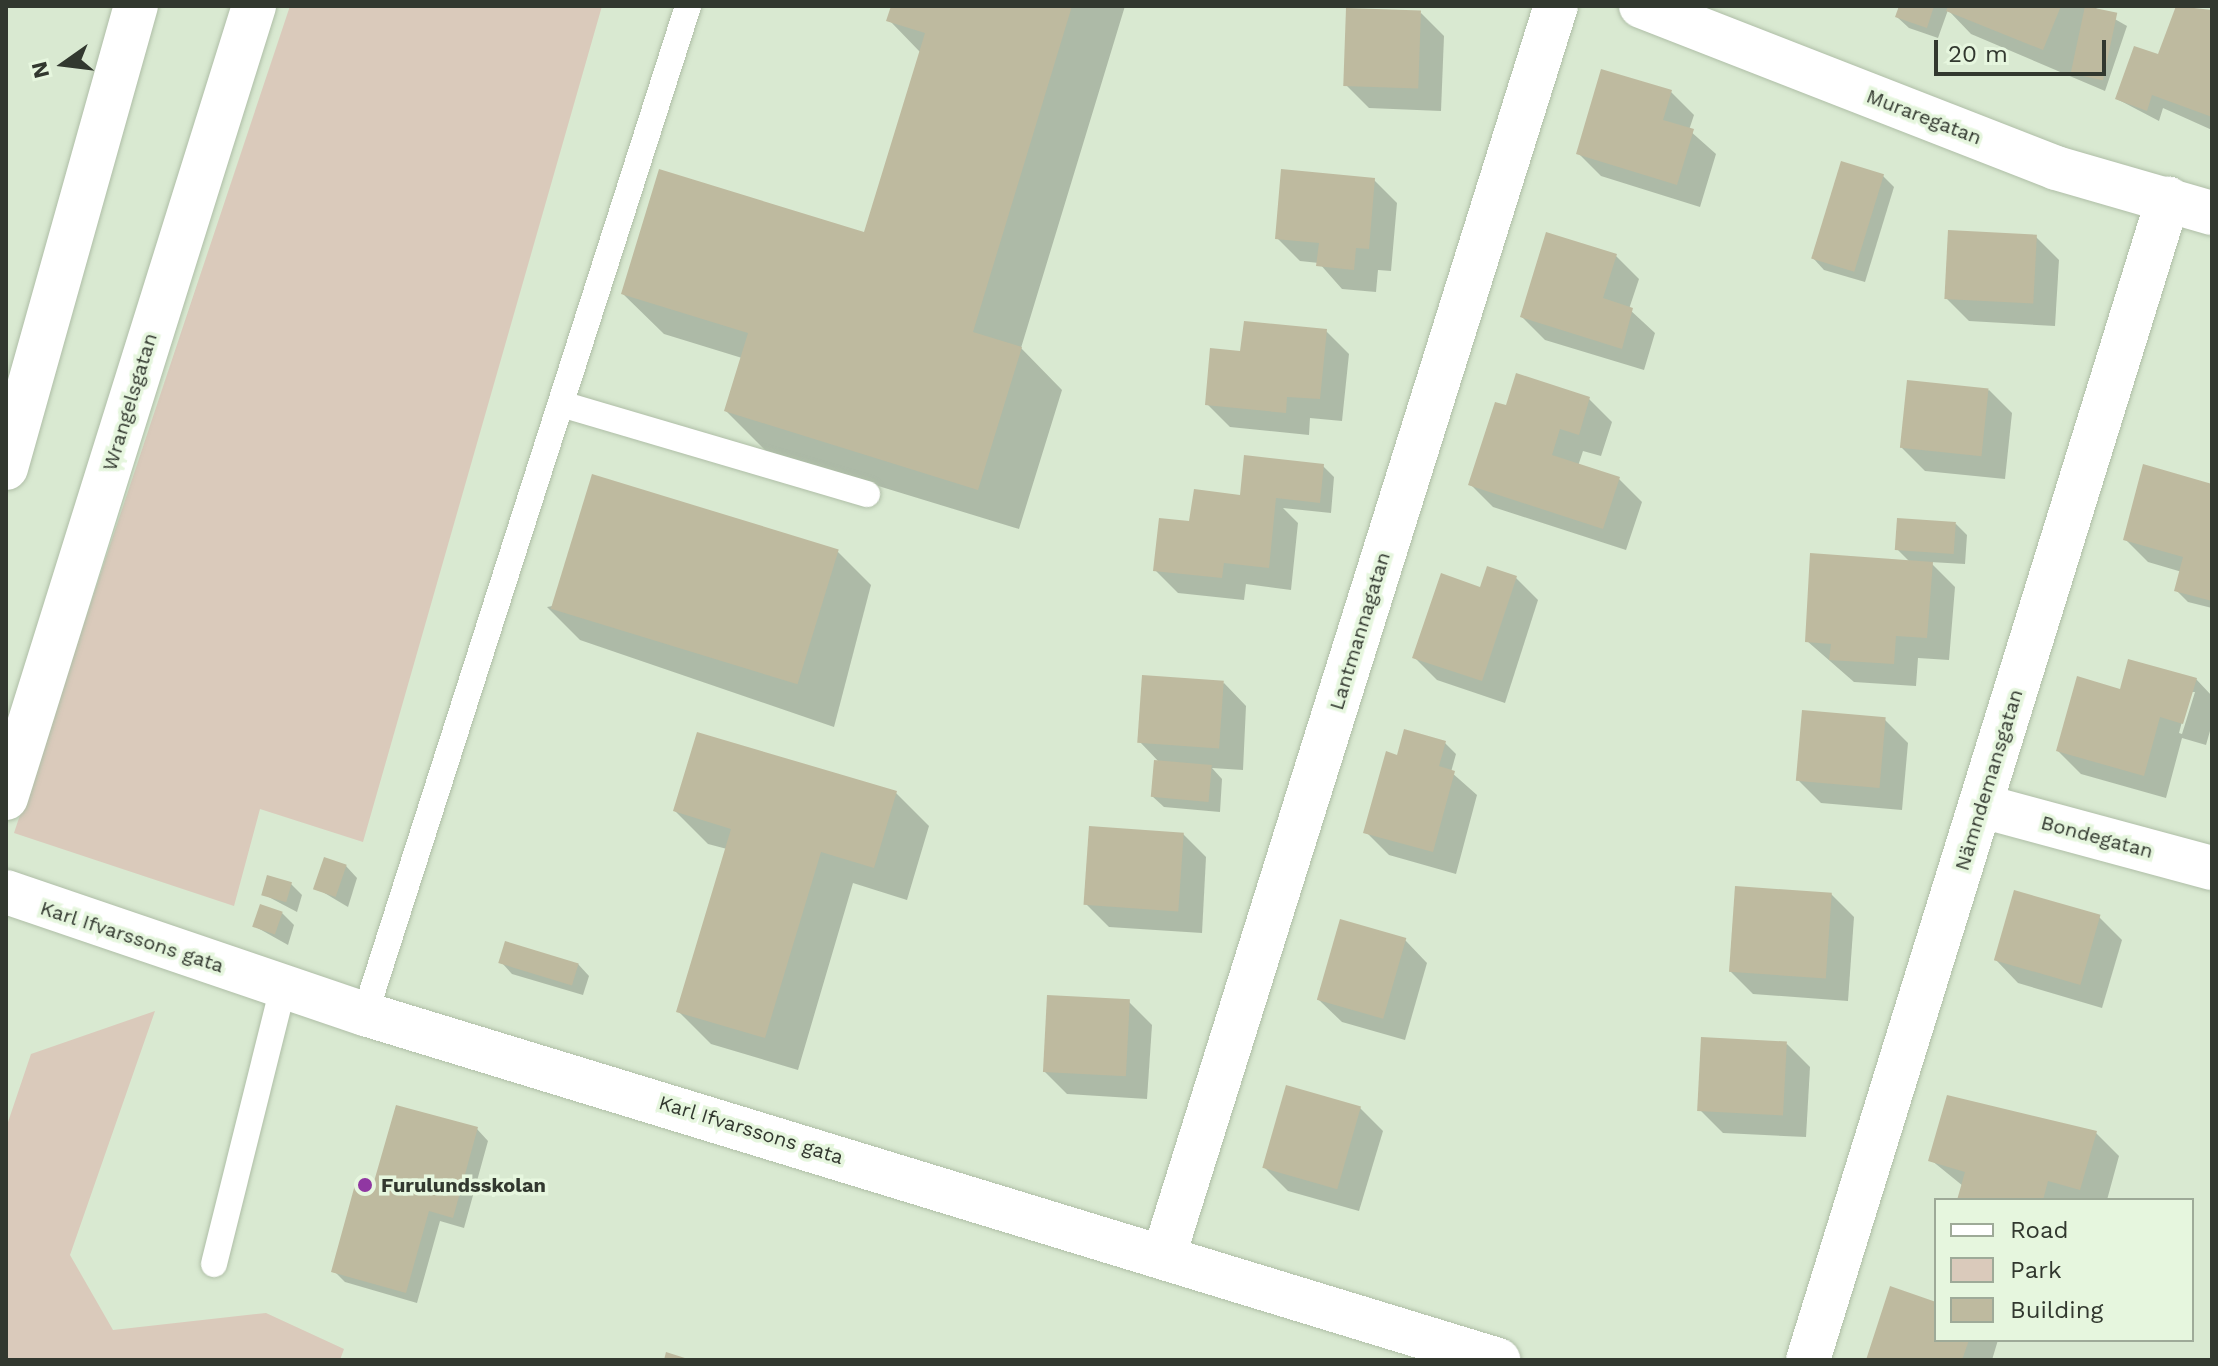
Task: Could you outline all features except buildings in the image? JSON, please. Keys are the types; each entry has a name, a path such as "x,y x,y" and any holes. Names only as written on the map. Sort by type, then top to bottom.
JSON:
{"street":[{"path":"6,468 136,6"},
{"name":"Wrangelsgatan","path":"6,798 254,6"},
{"name":"Lantmannagatan","path":"1164,1255 1556,6"},
{"name":"Muraregatan","path":"1641,6 2056,168 2212,213"},
{"name":"Nämndemansgatan","path":"1808,1360 2168,199"},
{"name":"Bondegatan","path":"1982,806 2212,868"},
{"name":"Karl Ifvarssons gata","path":"6,892 365,1014 1164,1255 1498,1360"}],"lane":[{"path":"365,1014 688,6"},
{"path":"561,404 867,494"},
{"path":"214,1264 283,987"}],"green space":[{"path":"290,6 602,6 363,842 260,809 234,906 14,833"},
{"path":"155,1011 70,1255 113,1330 266,1313 344,1349 340,1360 6,1360 6,1128 31,1054"}],"place":[{"name":"Furulundsskolan","path":"365,1185"}]}
